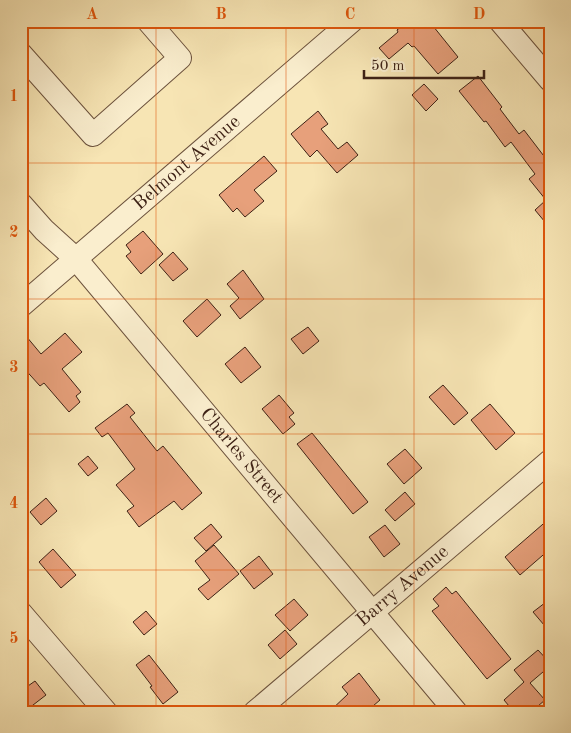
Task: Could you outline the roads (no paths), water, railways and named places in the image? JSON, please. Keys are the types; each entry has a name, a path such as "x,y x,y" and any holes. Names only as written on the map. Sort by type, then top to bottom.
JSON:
{"street":[{"path":"21,54 93,135 180,58 148,21"},
{"name":"Belmont Avenue","path":"21,306 352,21"},
{"path":"500,21 550,80"},
{"name":"Charles Street","path":"21,204 44,230 76,259 456,712"},
{"name":"Barry Avenue","path":"255,712 550,461"},
{"path":"21,613 106,712"}]}
